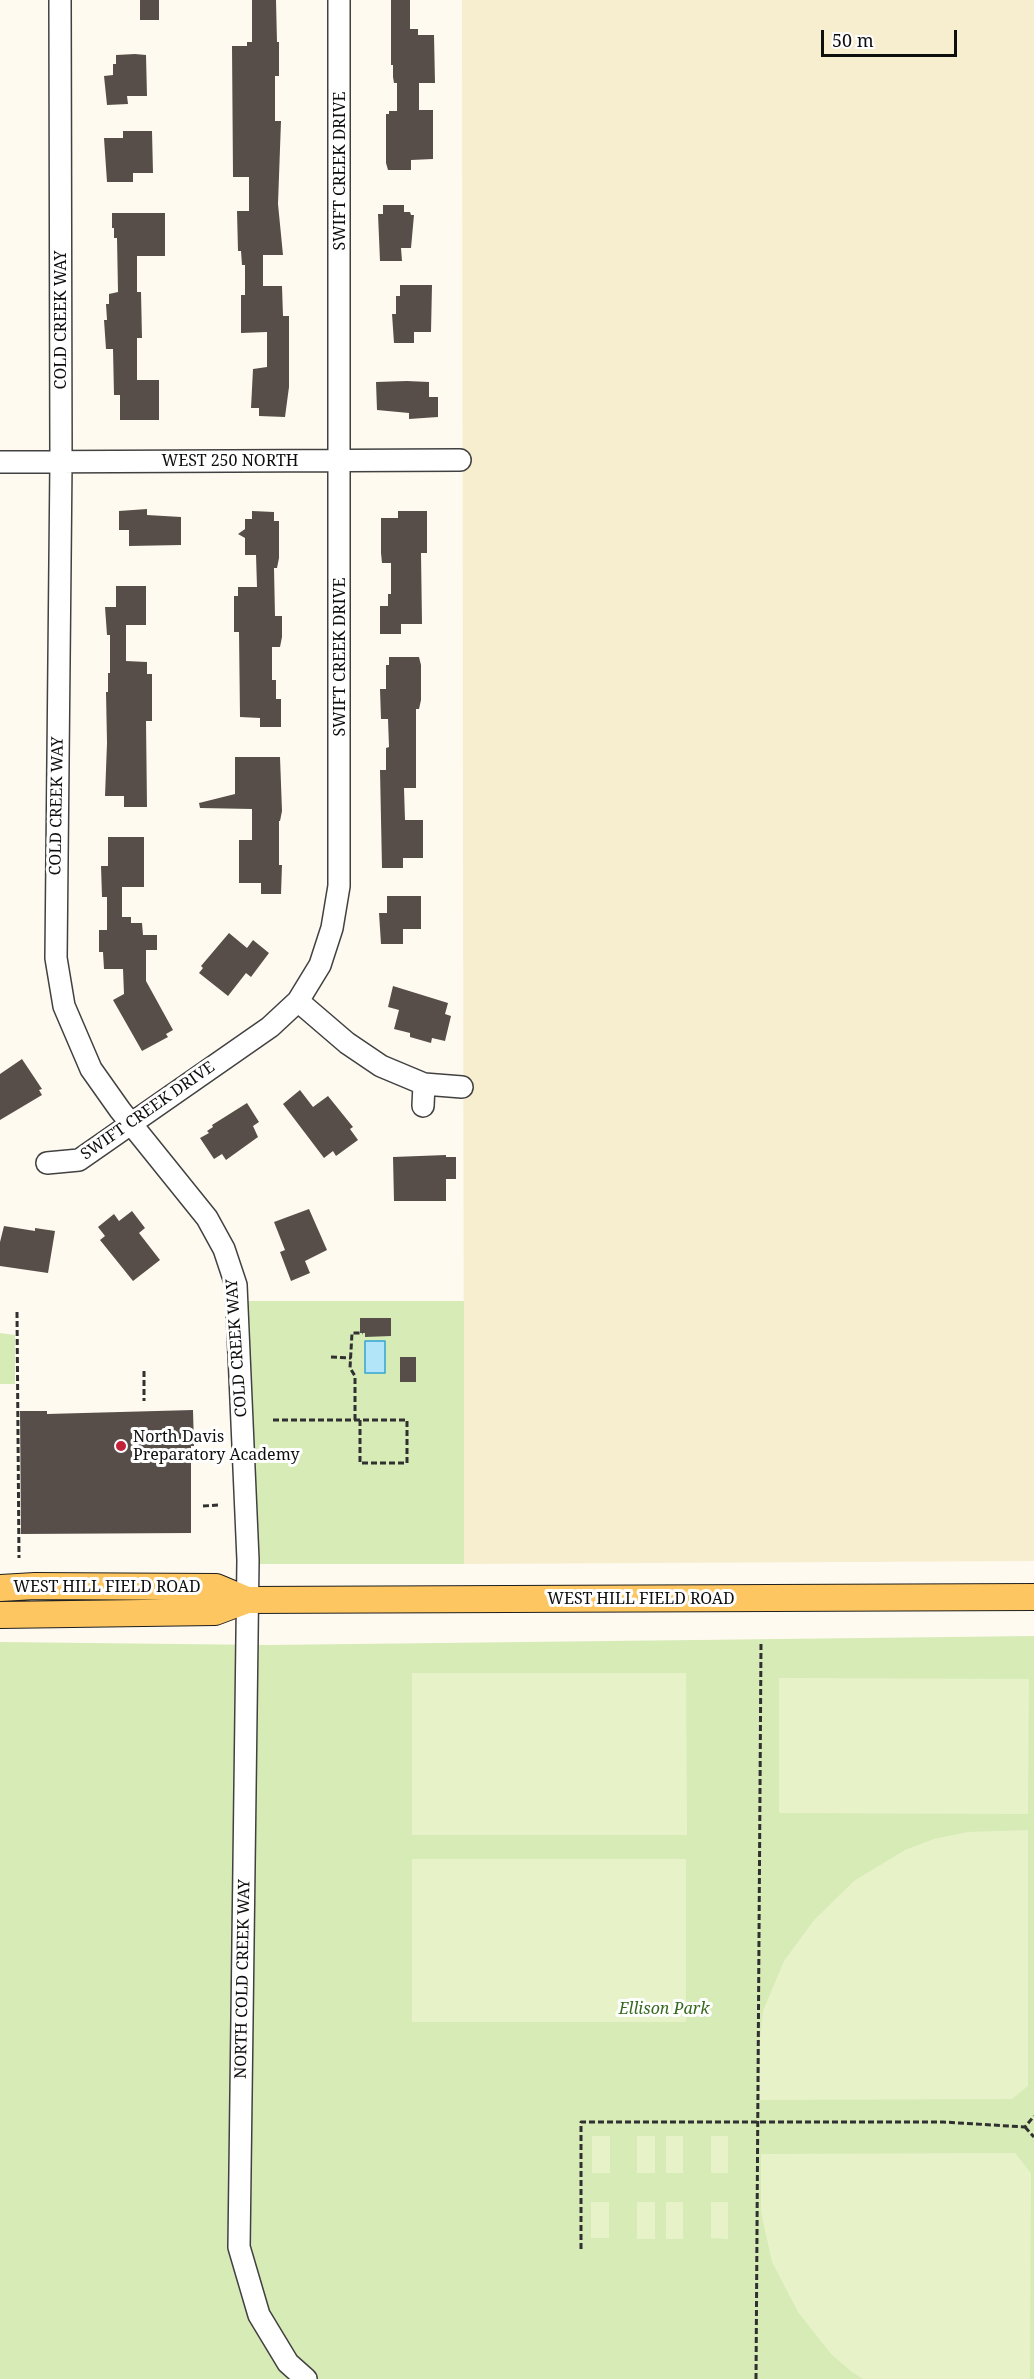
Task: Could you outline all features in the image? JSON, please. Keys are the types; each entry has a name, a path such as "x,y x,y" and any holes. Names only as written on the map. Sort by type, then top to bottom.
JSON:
{"main road":[{"name":"WEST HILL FIELD ROAD","path":"0,1588 35,1586 216,1587 247,1600"},
{"name":"WEST HILL FIELD ROAD","path":"0,1615 215,1612 247,1600 1034,1597"}],"street":[{"name":"COLD CREEK WAY","path":"60,0 61,462 56,958 64,1006 91,1069 207,1218 224,1249 236,1285 248,1560"},
{"name":"SWIFT CREEK DRIVE","path":"47,1163 79,1160 270,1027 298,1001 320,965 332,928 339,886 339,0"},
{"name":"WEST 250 NORTH","path":"0,462 460,460"},
{"path":"298,1001 347,1043 381,1066 424,1084 462,1087"},
{"path":"423,1106 424,1084"},
{"name":"NORTH COLD CREEK WAY","path":"248,1560 239,2247 259,2315 288,2363 306,2379"}],"path":[{"path":"17,1312 19,1558"},
{"path":"355,1420 355,1376 350,1368 352,1333 363,1333"},
{"path":"330,1357 351,1358"},
{"path":"144,1371 144,1401"},
{"path":"273,1420 355,1420 360,1420 407,1420 407,1463 360,1463 360,1420"},
{"path":"203,1506 219,1505"},
{"path":"756,2379 761,1643"},
{"path":"1025,2127 1034,2116"},
{"path":"580,2249 581,2122 943,2122 1025,2127 1034,2137"}],"shaded area":[{"path":"462,0 1034,0 1034,1561 464,1564"}],"green space":[{"path":"238,1301 464,1301 464,1564 247,1564"},
{"path":"0,1333 15,1335 15,1384 0,1384"},
{"name":"Ellison Park","path":"1034,1636 1034,2379 0,2379 0,1642 268,1645"},
{"path":"412,1673 686,1673 687,1835 412,1835"},
{"path":"779,1678 1029,1679 1028,1814 779,1813"},
{"path":"1028,1830 1028,2086 1012,2099 760,2100 760,2039 763,2011 784,1961 814,1920 854,1881 905,1850 934,1839 968,1832"},
{"path":"412,1859 686,1859 686,2022 412,2022"},
{"path":"592,2136 610,2136 610,2173 592,2173"},
{"path":"637,2136 655,2136 655,2173 637,2173"},
{"path":"666,2136 683,2136 683,2173 666,2173"},
{"path":"711,2136 728,2136 728,2173 711,2173"},
{"path":"1015,2153 1031,2173 1030,2379 863,2379 852,2372 831,2354 798,2312 772,2262 761,2212 761,2154"},
{"path":"591,2202 609,2202 609,2238 591,2238"},
{"path":"637,2202 655,2202 655,2239 637,2239"},
{"path":"666,2202 683,2202 683,2239 666,2239"},
{"path":"711,2202 728,2202 728,2239 711,2238"}],"water":[{"path":"365,1341 385,1341 385,1373 365,1373"}],"building":[{"path":"140,0 159,0 159,20 140,20"},
{"path":"252,0 276,0 279,76 275,76 275,121 281,121 278,204 283,255 263,255 263,286 282,286 283,316 289,316 289,387 285,417 259,416 259,408 251,408 253,369 267,367 267,332 241,333 241,295 245,295 245,265 242,265 241,251 238,251 237,211 249,211 249,177 233,177 232,46 247,46 247,42 252,42"},
{"path":"391,0 410,0 410,29 418,29 418,35 434,35 435,83 419,83 419,110 433,110 433,159 411,160 411,170 388,170 386,163 386,114 389,114 389,111 397,111 397,83 394,83 393,65 391,65"},
{"path":"116,55 146,55 147,96 127,96 128,104 107,105 104,76 113,75"},
{"path":"123,131 152,131 153,173 133,173 133,182 107,182 104,138 123,138"},
{"path":"383,205 404,205 404,212 414,215 411,248 401,248 402,261 380,261 378,214 383,214"},
{"path":"112,213 165,213 165,256 137,256 137,292 141,292 142,338 137,338 137,380 159,380 159,420 120,420 120,395 114,395 113,349 106,349 104,320 107,320 106,304 109,304 109,294 118,292 117,238 114,238 114,228 112,228"},
{"path":"400,285 432,285 431,332 414,332 414,343 394,343 392,314 396,314 396,296 400,296"},
{"path":"376,382 429,382 429,397 438,397 438,417 409,419 409,413 377,410"},
{"path":"147,509 147,515 181,517 181,545 129,546 129,530 119,530 119,511"},
{"path":"252,511 274,512 274,521 279,521 279,558 277,568 274,568 275,616 282,616 282,637 280,647 272,647 272,680 276,680 276,699 281,699 281,727 260,727 260,718 240,717 239,632 234,632 234,596 238,596 238,587 257,587 256,555 245,555 245,538 238,534 245,529 245,519 252,519"},
{"path":"398,511 427,511 427,553 421,553 422,624 401,624 401,634 380,634 380,606 388,606 388,594 391,594 391,563 382,563 381,518 398,518"},
{"path":"116,586 146,586 146,625 126,625 126,661 147,662 147,674 152,674 152,721 146,721 147,807 124,807 124,796 105,796 106,692 108,692 108,673 110,673 110,635 107,635 105,607 116,607"},
{"path":"389,657 419,657 421,665 421,700 419,709 416,709 416,788 404,788 405,820 423,820 423,858 403,858 403,868 382,868 380,770 386,770 386,748 389,747 388,719 381,719 380,689 386,689 386,665 389,665"},
{"path":"235,757 280,757 281,894 261,894 261,883 239,883 239,840 252,840 252,809 200,808 199,803 235,794"},
{"path":"108,837 144,837 144,887 122,887 122,917 131,917 131,923 142,923 143,935 157,935 157,950 146,950 146,981 173,1030 166,1034 168,1037 142,1051 113,1000 124,994 123,969 104,969 103,952 99,952 99,930 107,930 107,897 102,897 101,866 108,866"},
{"path":"387,896 421,896 421,929 403,929 403,944 381,944 379,913 387,913"},
{"path":"229,933 247,948 253,940 269,953 251,977 246,973 228,996 199,973 203,968 201,966"},
{"path":"393,986 448,1003 445,1014 451,1016 445,1041 432,1038 431,1043 410,1037 410,1033 394,1029 399,1010 388,1007"},
{"path":"22,1059 42,1089 39,1090 42,1095 0,1120 0,1074"},
{"path":"300,1090 313,1107 328,1096 353,1127 350,1129 358,1140 336,1156 333,1151 324,1158 283,1104"},
{"path":"247,1103 259,1122 253,1126 258,1137 226,1160 222,1154 214,1159 200,1138 209,1133 207,1131 213,1127 212,1125"},
{"path":"446,1155 446,1157 456,1157 456,1179 446,1179 446,1201 394,1201 393,1157"},
{"path":"309,1209 327,1250 305,1261 310,1273 291,1281 280,1252 285,1250 274,1222"},
{"path":"132,1211 145,1228 139,1233 160,1260 133,1281 100,1240 105,1236 98,1227 114,1214 119,1221"},
{"path":"4,1226 35,1231 35,1228 55,1231 48,1273 0,1266 0,1242"},
{"path":"360,1318 391,1318 391,1336 365,1337 365,1333 360,1333"},
{"path":"400,1357 416,1357 416,1382 400,1382"},
{"name":"North Davis Preparatory Academy","path":"193,1410 191,1533 21,1534 20,1411 47,1411 47,1414"}],"place":[{"name":"North Davis Preparatory Academy","path":"121,1446"}]}
